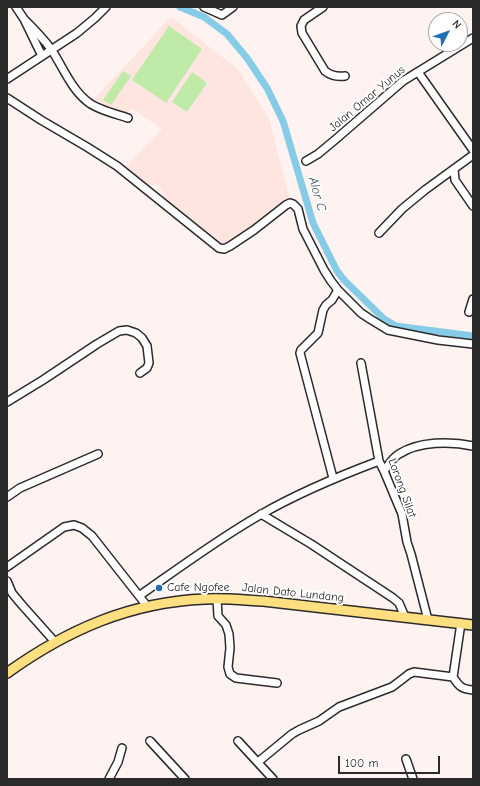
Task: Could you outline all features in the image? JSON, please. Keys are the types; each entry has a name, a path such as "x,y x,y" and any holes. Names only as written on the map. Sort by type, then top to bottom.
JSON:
{"main road":[{"name":"Jalan Dato Lundang","path":"7,673 55,642 121,613 147,606 204,599 263,601 473,625"}],"street":[{"path":"16,7 24,19 42,56"},
{"path":"7,80 77,33 106,7"},
{"path":"204,7 222,15 233,7"},
{"path":"323,7 304,20 301,26 302,33 325,71 329,75 339,77 345,76"},
{"path":"24,19 52,50 64,73 80,95 89,103 98,108 128,118"},
{"name":"Jalan Omar Yunus","path":"306,162 318,154 398,84 473,38"},
{"path":"418,72 473,150"},
{"path":"7,98 116,166 219,248 224,249 230,246 254,230 286,205 290,203 293,204 298,209 303,229 324,270 338,290 370,319 388,330 438,340 473,344"},
{"path":"379,233 402,209 473,155"},
{"path":"454,169 456,180 473,206"},
{"path":"333,478 300,353 301,350 318,333 323,310 338,290"},
{"path":"469,312 473,299"},
{"path":"7,402 119,331 127,330 136,333 148,346 149,363 147,368 140,373"},
{"name":"Lorong Silat","path":"361,363 379,461 402,514 407,542 428,620"},
{"path":"384,471 395,457 410,449 436,443 451,443 473,446"},
{"path":"7,496 20,488 98,454"},
{"path":"139,596 204,550 261,514 333,478 379,461"},
{"path":"261,514 311,544 393,598 399,603 406,617"},
{"path":"7,567 64,527 74,525 82,528 92,536 147,606"},
{"path":"7,581 12,593 55,642"},
{"path":"217,599 218,616 226,625 230,634 228,667 230,674 236,678 277,683"},
{"path":"461,623 453,677 458,685 465,689 473,690"},
{"path":"258,762 292,734 319,721 339,707 392,686 409,674 414,672 453,677"},
{"path":"150,741 185,779"},
{"path":"238,741 273,779"},
{"path":"109,779 118,762 122,748"},
{"path":"406,759 414,779"}],"shaded area":[{"path":"171,17 239,70 269,119 289,196 226,246 198,224 177,211 163,199 164,196 158,183 150,187 126,166 162,129 131,108 126,114 121,111 91,102"}],"green space":[{"path":"169,26 202,49 166,103 132,80"},
{"path":"123,71 131,76 111,105 103,100"},
{"path":"192,72 207,83 187,112 172,102"}],"waterway":[{"name":"Alor C","path":"180,7 204,17 227,34 247,58 267,88 283,121 313,223 337,271 344,280 384,319 396,326 473,336"}],"place":[{"name":"Cafe Ngofee","path":"159,588"}]}
